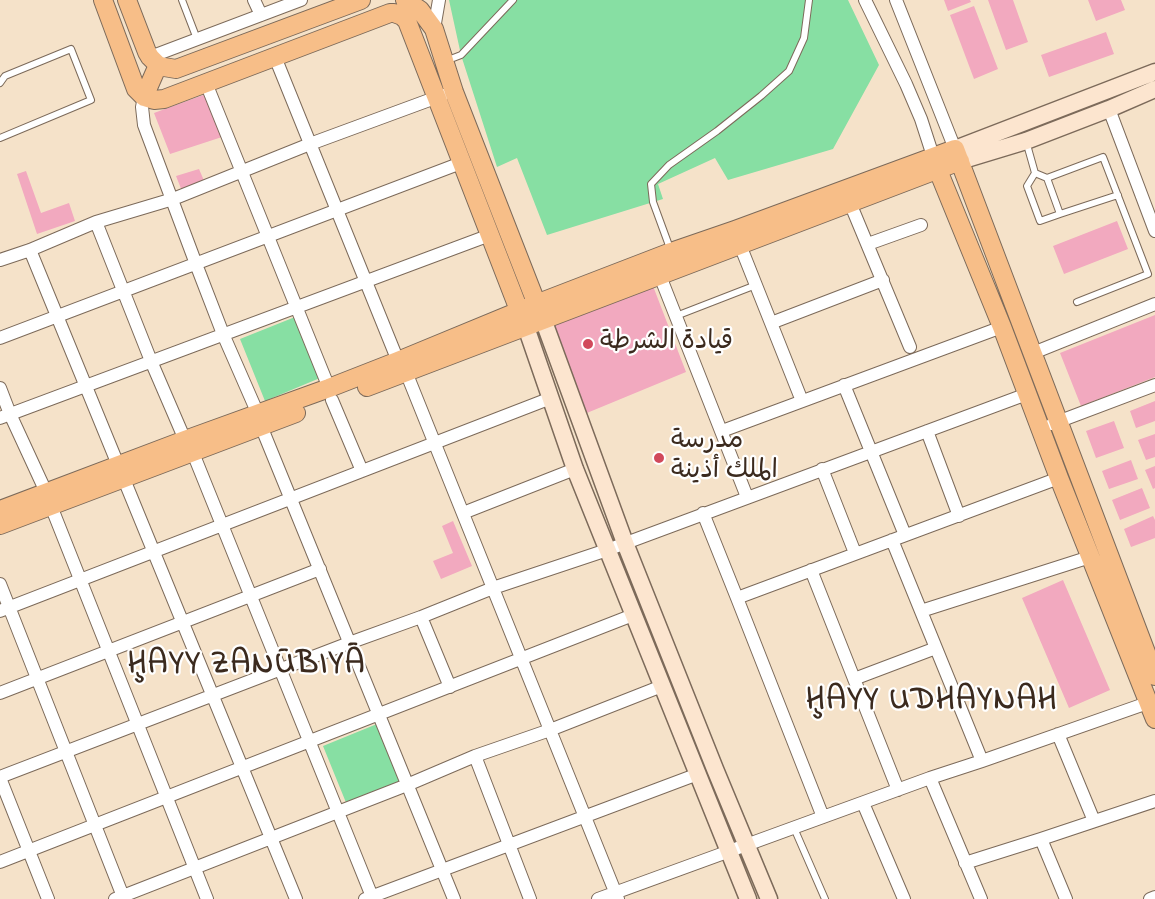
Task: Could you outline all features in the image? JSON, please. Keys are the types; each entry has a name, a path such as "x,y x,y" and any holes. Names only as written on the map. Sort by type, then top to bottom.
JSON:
{"main road":[{"path":"103,0 133,83 139,93 154,100 206,83 390,13 401,5"},
{"path":"127,0 147,52 154,61 164,67 176,69 361,0"},
{"path":"401,5 420,10 434,29 444,61 445,94 461,163 522,319"},
{"path":"401,5 445,94 540,312"},
{"path":"144,96 154,61"},
{"path":"540,312 660,276 738,238 957,155 1033,353 1059,478 1153,708"},
{"path":"0,510 49,499 402,367 540,312 671,252 738,238 850,203 935,163"},
{"path":"935,163 1027,394 1049,425 1155,676"},
{"path":"0,525 49,499"}],"street":[{"path":"254,0 261,15"},
{"path":"154,61 197,39 301,0"},
{"path":"434,29 439,0"},
{"path":"865,0 906,84 921,119 935,163"},
{"path":"896,0 957,155"},
{"path":"275,57 365,280 435,443 617,896"},
{"path":"957,155 1155,72"},
{"path":"206,83 362,471"},
{"path":"957,155 1026,141 1109,109 1155,88"},
{"path":"0,260 96,222 173,199 241,170 445,94"},
{"path":"144,96 142,106 144,125 196,264 453,899"},
{"path":"1109,109 1155,231"},
{"path":"0,338 461,163"},
{"path":"850,203 910,347"},
{"path":"96,222 151,361 222,525 338,812 370,898 509,844 715,769"},
{"path":"868,244 921,225"},
{"path":"5,416 490,235"},
{"path":"738,238 802,401"},
{"path":"30,250 296,899"},
{"path":"660,276 747,497"},
{"path":"771,323 883,280"},
{"path":"1033,353 1155,304"},
{"path":"540,312 625,543 769,899"},
{"path":"522,319 575,469 748,899"},
{"path":"722,431 1002,327"},
{"path":"1049,425 1155,385"},
{"path":"844,386 905,535"},
{"path":"0,388 5,416 49,499 207,899"},
{"path":"48,899 0,778 493,588 607,550 1027,394"},
{"path":"5,609 551,398"},
{"path":"927,431 959,516"},
{"path":"463,513 575,469"},
{"path":"822,469 855,554"},
{"path":"737,598 1059,478"},
{"path":"703,513 823,817"},
{"path":"892,540 982,761"},
{"path":"921,611 1090,557"},
{"path":"0,693 320,569"},
{"path":"811,570 898,790"},
{"path":"0,584 5,609 38,679 95,825 120,898 475,756 550,730 662,686"},
{"path":"0,862 633,615"},
{"path":"421,617 450,687"},
{"path":"854,679 936,648"},
{"path":"598,899 617,896 746,844 930,778 1058,734 1153,708"},
{"path":"1058,734 1094,821"},
{"path":"475,756 530,899"},
{"path":"930,778 981,899"},
{"path":"965,863 1155,801"},
{"path":"863,803 904,899"},
{"path":"1041,839 1066,899"},
{"path":"1150,899 1155,897"}],"lane":[{"path":"182,0 197,39"},
{"path":"444,61 461,55 513,0"},
{"path":"671,252 653,202 651,184 669,165 717,131 789,71 804,38 809,0"},
{"path":"0,83 5,76 71,49 91,100 0,138"},
{"path":"1026,141 1035,173 1027,186 1040,221 1118,195"},
{"path":"1035,173 1047,178 1103,158 1148,274 1077,302"},
{"path":"1047,178 1060,214"},
{"path":"676,316 756,285"},
{"path":"794,828 825,899"}],"green space":[{"path":"449,0 848,0 879,65 833,149 728,180 715,158 658,184 663,199 547,235 517,158 497,167 461,55"},
{"path":"295,317 320,378 265,401 240,339"},
{"path":"377,724 401,783 347,805 323,746"}],"building":[{"path":"944,0 970,0 971,2 948,11"},
{"path":"988,0 1013,0 1028,42 1006,50"},
{"path":"1088,0 1121,0 1125,10 1096,21"},
{"path":"974,6 998,69 974,79 950,15"},
{"path":"1106,32 1114,54 1049,77 1041,55"},
{"path":"206,94 222,137 170,154 154,113"},
{"path":"199,169 205,183 182,191 176,176"},
{"path":"26,171 41,213 69,203 75,221 37,234 17,174"},
{"path":"1117,221 1128,249 1064,274 1053,246"},
{"path":"653,286 686,372 582,415 553,325"},
{"path":"1155,315 1155,377 1081,406 1060,353"},
{"path":"1155,401 1155,421 1136,428 1130,411"},
{"path":"1114,421 1124,448 1096,458 1086,431"},
{"path":"1155,434 1155,457 1146,460 1138,440"},
{"path":"1131,460 1138,479 1109,489 1102,471"},
{"path":"1155,466 1155,488 1153,489 1145,470"},
{"path":"1142,488 1150,508 1120,520 1112,500"},
{"path":"1153,516 1155,538 1131,547 1124,529"},
{"path":"453,521 472,566 441,579 433,561 453,553 442,526"},
{"path":"1063,580 1110,690 1069,708 1022,598"}],"place":[{"name":"قيادة الشرطة","path":"588,344"},
{"name":"مدرسة الملك أذينة","path":"659,458"}],"district":[{"name":"ḨAYY ZANŪBIYĀ","path":"246,667"},
{"name":"ḨAYY UDHAYNAH","path":"932,703"}]}
